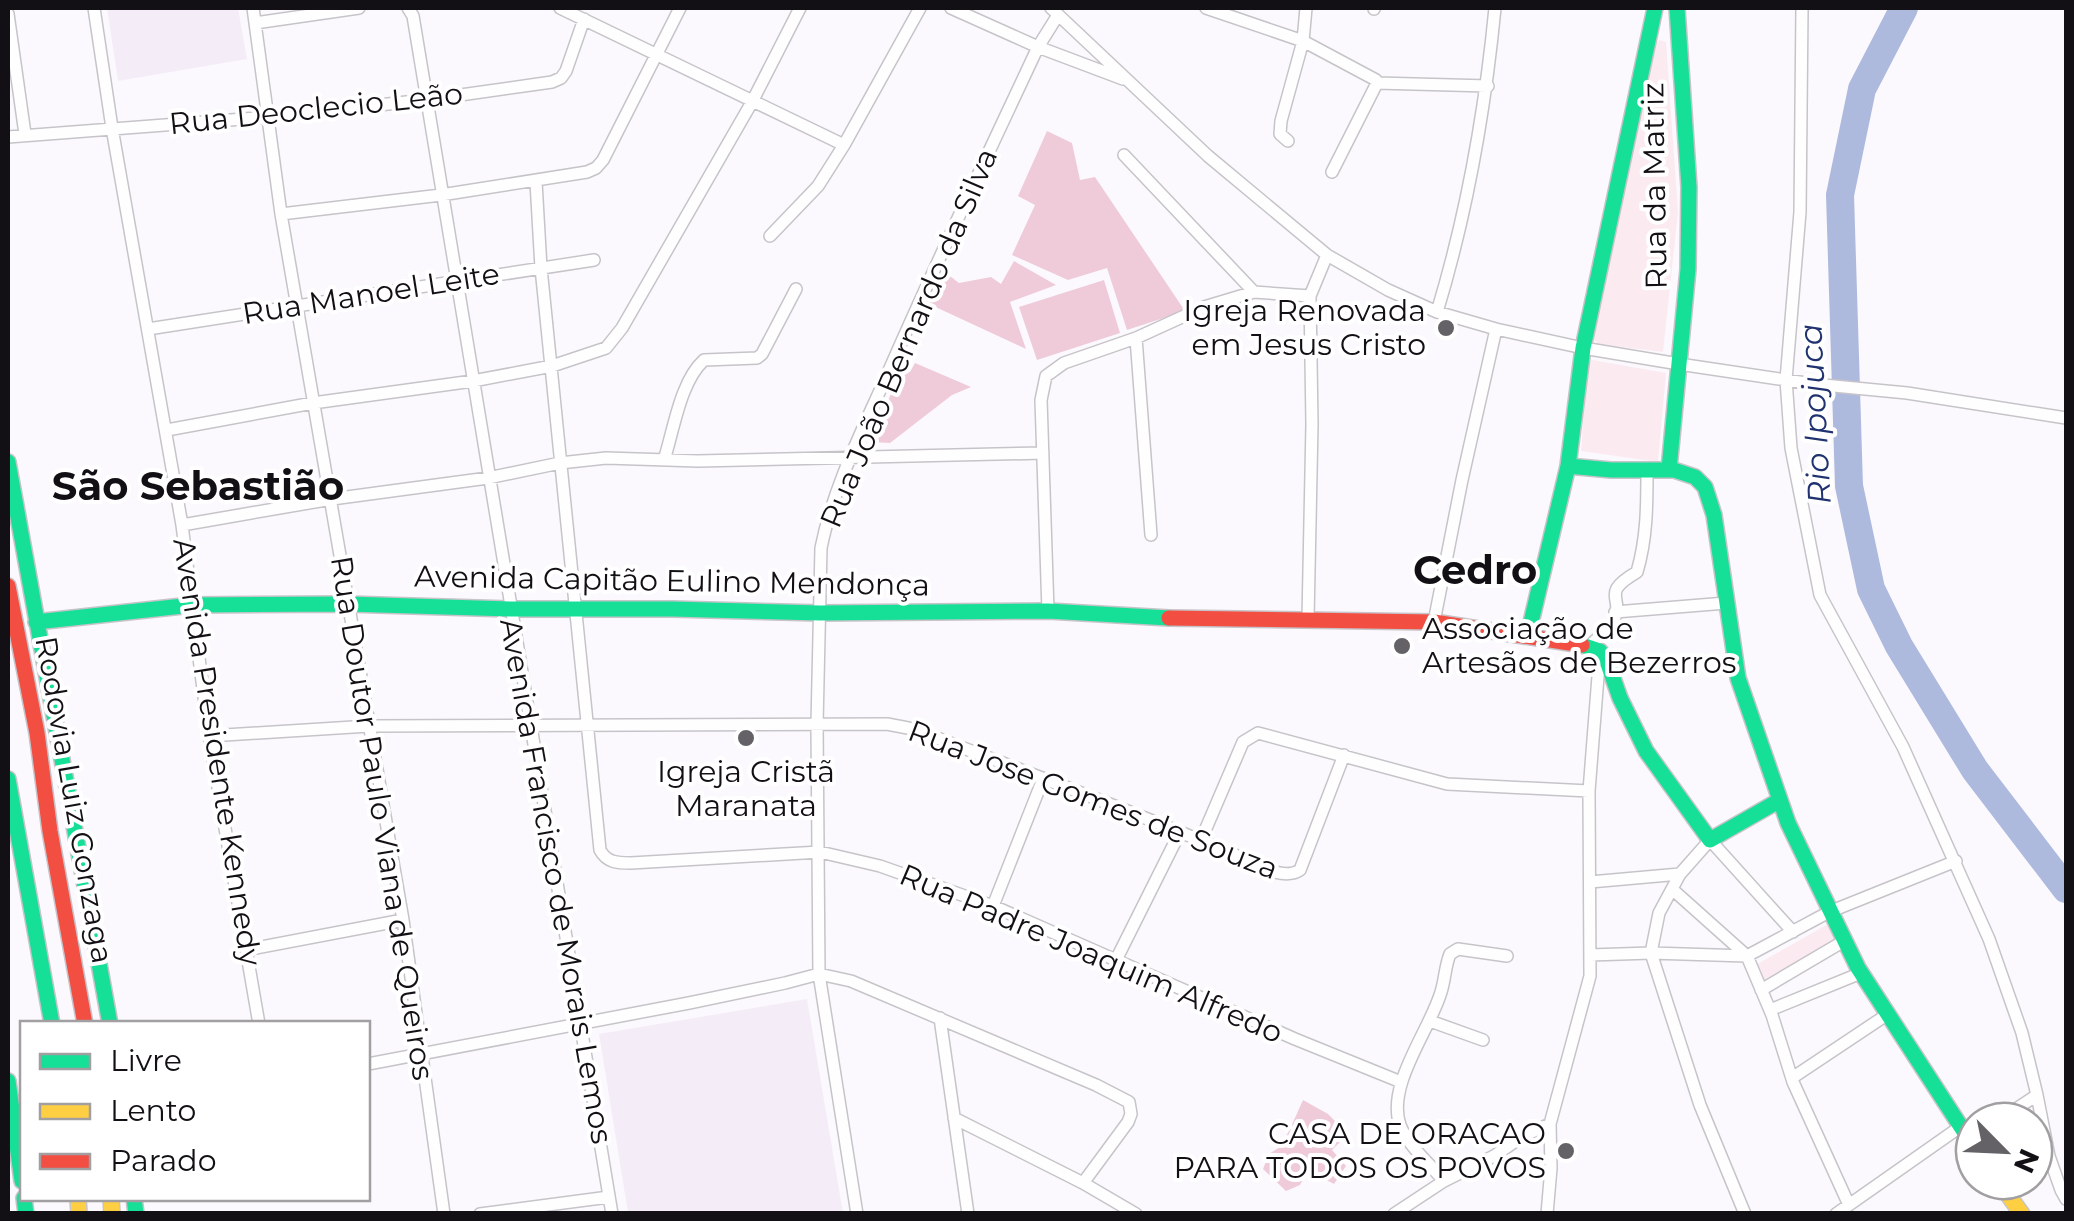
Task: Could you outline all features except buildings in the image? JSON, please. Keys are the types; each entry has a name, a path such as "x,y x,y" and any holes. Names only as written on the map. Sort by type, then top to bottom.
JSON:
{"main road":[{"name":"Rua da Matriz","path":"1528,635 1568,466 1583,348 1655,8"},
{"name":"Rua da Matriz","path":"1670,470 1688,269 1689,187 1678,8"},
{"path":"8,462 109,1021"},
{"path":"1568,466 1670,470 1685,472 1701,481 1709,495 1738,678 1788,824 1861,973 1954,1115"},
{"name":"Rodovia Luiz Gonzaga","path":"8,586 85,1021"},
{"name":"Avenida Capitão Eulino Mendonça","path":"36,622 192,606 347,604 820,613 1048,611 1147,618 1434,622 1573,642 1594,649"},
{"path":"1594,649 1608,664 1646,751 1710,840 1780,800"},
{"name":"Rodovia Luiz Gonzaga","path":"8,779 51,1021"},
{"path":"8,1081 20,1167"}],"street":[{"name":"Avenida Presidente Kennedy","path":"94,8 167,430 209,736 258,1021"},
{"name":"Rua Doutor Paulo Viana de Queiros","path":"253,8 281,214 403,920 444,1214"},
{"path":"255,22 359,8"},
{"path":"560,8 844,146"},
{"path":"281,214 441,196 536,182 596,168 680,8"},
{"path":"167,430 552,366 598,352 612,343 752,102 800,8"},
{"path":"770,236 818,186 920,8"},
{"path":"951,8 1038,47 1132,82"},
{"path":"1206,8 1303,41 1371,76 1377,83 1488,86"},
{"path":"1288,141 1280,134 1281,121 1303,41 1306,8"},
{"path":"1437,312 1460,230 1488,86 1495,8"},
{"path":"1802,8 1800,212 1786,380 1791,448 1820,594 1903,747 1989,939 2014,1006 2038,1095 2048,1156 2066,1198"},
{"path":"1055,11 1208,156 1327,255 1388,290 1437,312 1583,348 2066,418"},
{"name":"Rua João Bernardo da Silva","path":"857,1214 820,974 816,724 820,573 826,520 922,295 1055,11"},
{"name":"Avenida Francisco de Morais Lemos","path":"410,12 612,1214"},
{"path":"8,14 26,134"},
{"name":"Rua Deoclecio Leão","path":"8,137 268,118 537,84 561,78 584,19"},
{"path":"1332,172 1377,83"},
{"path":"1124,155 1254,292"},
{"path":"536,182 541,268 587,724"},
{"path":"1308,619 1310,296 1327,255"},
{"name":"Rua Manoel Leite","path":"148,329 594,260"},
{"path":"664,460 693,372 704,360 757,358 762,354 796,289"},
{"path":"1048,611 1041,400 1046,376 1064,363 1136,338 1204,307 1254,292 1310,296"},
{"path":"1434,622 1496,328"},
{"path":"1136,338 1151,535"},
{"path":"182,525 606,458 1043,454"},
{"path":"1547,1214 1550,1124 1590,976 1589,791 1594,649 1612,624 1619,582 1637,572 1643,552 1647,470"},
{"path":"1615,612 1726,603"},
{"name":"Rua Padre Joaquim Alfredo","path":"587,724 600,850 611,861 820,852 880,866 993,906 1402,1082"},
{"name":"Rua Jose Gomes de Souza","path":"209,736 369,726 887,724 908,728 1288,875 1300,870 1344,755"},
{"path":"1201,840 1243,742 1258,734 1447,784 1589,791"},
{"path":"993,906 1043,779"},
{"path":"1116,960 1180,832"},
{"path":"1745,1214 1700,1105 1651,953 1659,913 1680,874 1710,840 1794,932"},
{"path":"1590,956 1748,956 1830,912 1956,862"},
{"path":"1590,882 1680,874"},
{"path":"1672,889 1748,956 1792,1078 1849,1205"},
{"path":"246,950 403,920"},
{"path":"1761,990 1844,940"},
{"path":"1444,1181 1400,1124 1402,1082 1442,992 1447,958 1458,949 1507,956"},
{"path":"1770,1010 1861,973"},
{"path":"370,1064 820,974 851,981 1096,1084 1128,1102 1131,1114 1124,1129 1083,1183"},
{"path":"1792,1078 1888,1014"},
{"path":"940,1018 968,1214"},
{"path":"1430,1021 1483,1040"},
{"path":"2029,1101 2038,1095"},
{"path":"954,1118 1136,1214"},
{"path":"1394,1214 1522,1136 1550,1124"},
{"path":"1836,1214 1954,1146"},
{"path":"480,1214 609,1197"}],"shaded area":[{"path":"107,8 238,8 247,59 118,81"},
{"path":"1666,42 1678,212 1663,352 1598,344 1592,338 1654,44"},
{"path":"1047,131 1072,143 1080,180 1095,177 1185,311 1127,330 1107,268 1068,280 1012,255 1035,205 1018,196"},
{"path":"1014,261 1056,285 1010,302 1026,349 929,304 946,273 959,283 991,277 1001,284"},
{"path":"1104,280 1120,333 1037,360 1019,307"},
{"path":"1587,359 1666,373 1658,462 1581,451"},
{"path":"915,363 971,387 952,395 890,443 872,442 901,368 910,372"},
{"path":"1828,924 1836,941 1762,984 1754,966"},
{"path":"807,999 843,1213 628,1213 599,1034"},
{"path":"1303,1100 1328,1114 1348,1134 1332,1150 1346,1166 1334,1184 1306,1173 1300,1185 1286,1191 1263,1169 1269,1154 1280,1147"}],"waterway":[{"name":"Rio Ipojuca","path":"1904,8 1862,89 1840,195 1849,486 1871,589 1899,646 1975,770 2066,889"}],"traffic: fast":[{"path":"1528,635 1568,466 1583,348 1655,8"},
{"path":"1669,469 1688,269 1689,187 1677,8"},
{"path":"8,462 109,1021"},
{"path":"1568,466 1674,470 1695,477 1705,487 1714,515 1738,678 1788,823 1858,968 1954,1116"},
{"path":"36,622 192,605 347,604 820,613 1048,611 1169,618"},
{"path":"1582,645 1600,651 1646,751 1710,840 1780,800"},
{"path":"8,779 51,1021"},
{"path":"8,1081 20,1167"},
{"path":"24,1201 26,1214"},
{"path":"134,1201 136,1214"}],"traffic: slow":[{"path":"78,1201 79,1214"},
{"path":"111,1201 112,1214"},
{"path":"2013,1201 2022,1214"}],"traffic: jam":[{"path":"8,586 37,733 50,831 84,1021"},
{"path":"1169,618 1434,622 1582,645"}],"place":[{"name":"Igreja Renovada em Jesus Cristo","path":"1446,328"},
{"name":"Associação de Artesãos de Bezerros","path":"1402,646"},
{"name":"Igreja Cristã Maranata","path":"746,738"},
{"name":"CASA DE ORACAO PARA TODOS OS POVOS","path":"1566,1151"}],"district":[{"name":"São Sebastião","path":"198,486"},
{"name":"Cedro","path":"1475,570"}]}
